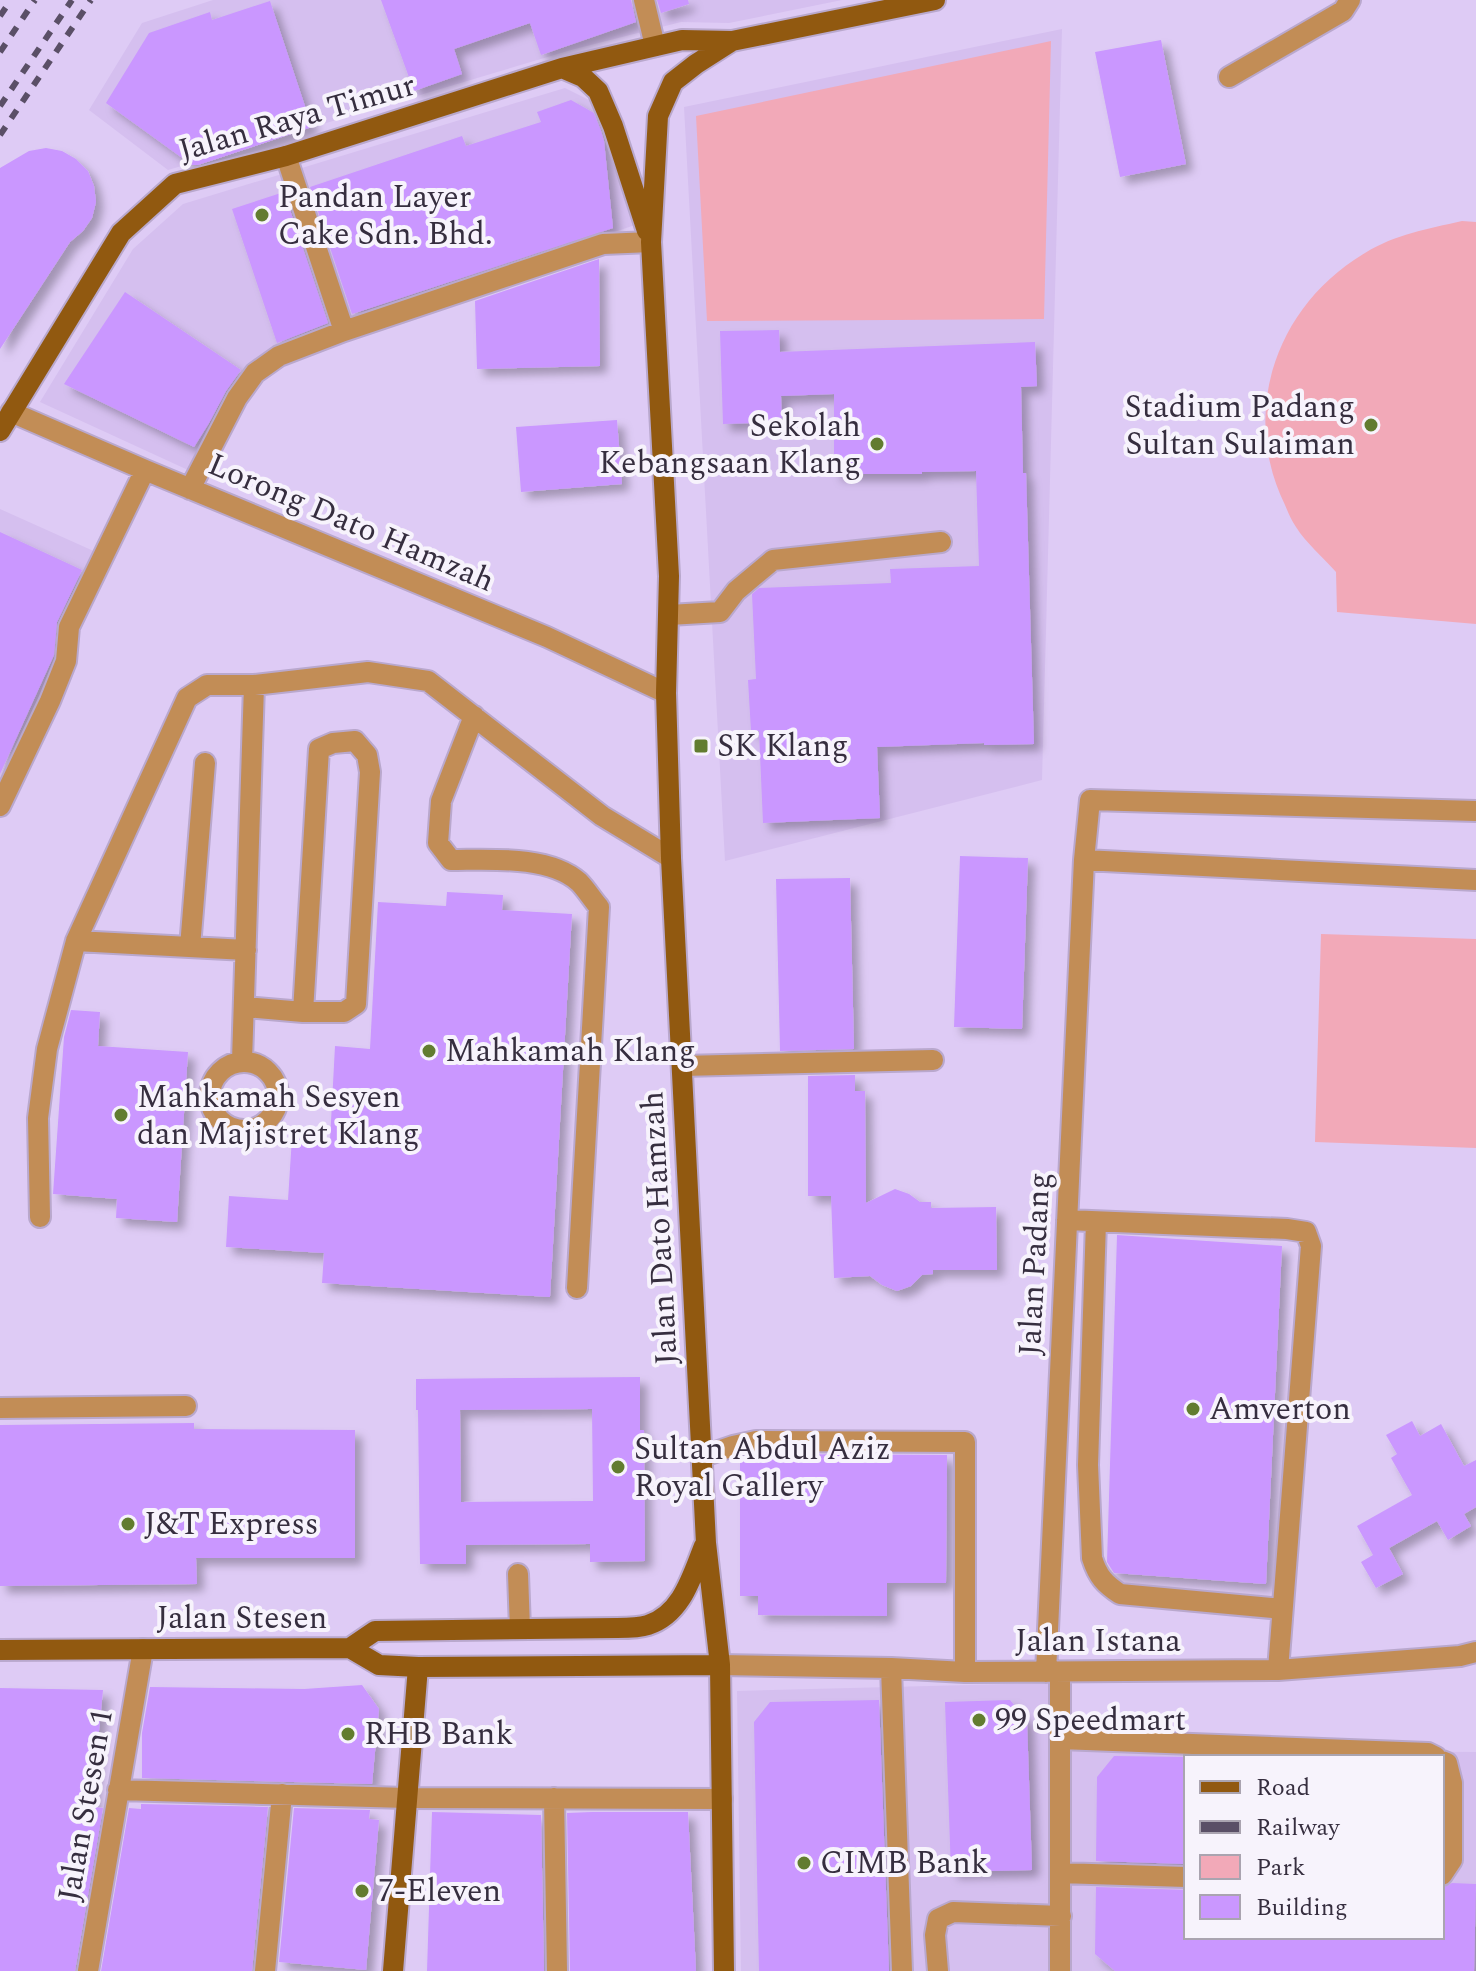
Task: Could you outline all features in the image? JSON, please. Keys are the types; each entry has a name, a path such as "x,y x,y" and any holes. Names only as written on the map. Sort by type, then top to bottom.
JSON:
{"main road":[{"path":"651,242 658,116 673,82 732,41 883,5 935,0"},
{"name":"Jalan Raya Timur","path":"0,431 121,233 175,184 286,156 562,68 682,40 732,41"},
{"path":"562,68 583,77 598,91 613,126 651,242"},
{"name":"Jalan Dato Hamzah","path":"651,242 669,576 666,693 671,858 706,1543 720,1665 724,1971"},
{"path":"350,1648 375,1631 646,1626 665,1617 683,1597 706,1543"},
{"name":"Jalan Stesen","path":"0,1650 350,1648 379,1665 418,1667 720,1665"},
{"path":"393,1971 418,1667"}],"street":[{"path":"644,0 655,46"},
{"path":"1229,77 1343,11 1350,0"},
{"path":"286,156 344,331"},
{"path":"190,489 237,398 255,373 279,356 603,244 651,242"},
{"name":"Lorong Dato Hamzah","path":"11,412 547,637 666,693"},
{"path":"0,806 66,661 69,627 145,470"},
{"path":"669,615 720,612 736,591 773,560 941,542"},
{"path":"40,1217 38,1118 47,1049 76,941 187,698 207,685 254,685 368,672 428,681 602,816 671,858"},
{"path":"242,1061 254,685"},
{"path":"474,716 441,801 438,843 451,860 512,861 557,868 579,882 599,907 577,1288"},
{"path":"245,1007 303,1012 344,1012 356,1004 370,772 367,755 355,741 333,743 319,749 303,1012"},
{"path":"190,947 205,763"},
{"name":"Jalan Padang","path":"1060,1971 1060,1739 1053,1672 1067,1220 1084,860 1090,800 1476,811"},
{"path":"1084,860 1476,880"},
{"path":"76,941 246,950"},
{"path":"682,1066 933,1060"},
{"path":"1067,1220 1306,1232 1311,1246 1278,1670"},
{"path":"1096,1222 1088,1465 1095,1567 1104,1583 1120,1594 1282,1609"},
{"path":"0,1408 186,1406"},
{"path":"701,1457 756,1441 965,1442 965,1672"},
{"path":"518,1574 520,1629"},
{"name":"Jalan Stesen 1","path":"88,1971 143,1649"},
{"name":"Jalan Istana","path":"720,1665 965,1672 1278,1670 1460,1656 1476,1652"},
{"path":"891,1668 902,1971"},
{"path":"1060,1739 1432,1755"},
{"path":"1444,1762 1452,1783 1452,1860 1444,1872"},
{"path":"118,1790 407,1798 722,1799"},
{"path":"265,1971 282,1794"},
{"path":"554,1798 557,1971"},
{"path":"1060,1873 1184,1877"},
{"path":"938,1971 935,1935 938,1919 953,1912 1061,1916"}],"shaded area":[{"path":"213,0 842,0 729,23 681,22 571,50 168,170 89,110 142,23"},
{"name":"Sekolah Kebangsaan Klang","path":"1062,29 1042,780 725,861 684,107"},
{"path":"565,88 591,101 635,225 279,348 232,396 188,470 40,402 133,249 183,204"},
{"path":"0,509 98,553 60,659 0,791"},
{"path":"1049,1683 1051,1749 1476,1752 1476,1971 741,1971 737,1691"}],"green space":[{"path":"1051,41 1044,319 707,321 696,116"},
{"name":"Stadium Padang Sultan Sulaiman","path":"1462,221 1476,222 1476,624 1337,612 1336,572 1294,524 1272,469 1266,433 1267,398 1275,363 1289,331 1309,301 1334,275 1388,241"},
{"path":"1321,934 1476,939 1476,1148 1315,1142"}],"building":[{"path":"381,0 631,0 636,22 541,55 530,23 454,49 462,74 414,91"},
{"path":"657,0 688,0 689,4 661,13"},
{"path":"270,1 312,127 192,165 106,103 149,33 210,12 212,20"},
{"path":"1161,40 1186,164 1120,177 1095,52"},
{"path":"571,100 594,113 601,131 613,228 352,314 310,187 462,136 466,146 541,122 537,112"},
{"path":"46,148 62,151 88,171 96,202 92,218 70,242 0,349 0,168 29,151"},
{"path":"284,192 328,323 277,343 232,209"},
{"path":"599,259 600,366 477,369 475,301"},
{"path":"125,292 241,370 194,447 64,384"},
{"path":"779,330 780,352 1035,342 1037,386 1021,387 1034,744 877,747 880,818 763,823 759,731 751,731 748,680 756,679 752,594 759,588 891,583 890,569 979,566 976,471 834,474 834,394 781,396 782,422 723,424 720,331"},
{"path":"617,420 622,484 521,492 516,427"},
{"path":"0,532 82,570 57,622 54,655 0,774"},
{"path":"960,856 1028,858 1022,1029 954,1027"},
{"path":"850,878 854,1049 780,1051 776,879"},
{"path":"447,892 503,895 502,910 572,914 550,1297 322,1283 324,1253 226,1247 229,1196 288,1200 292,1137 330,1140 335,1046 370,1049 378,902 446,906"},
{"name":"Mahkamah Sesyen dan Majistret Klang","path":"71,1010 100,1012 98,1046 188,1052 177,1222 116,1218 117,1199 53,1194 64,1037"},
{"path":"855,1075 855,1091 865,1091 866,1203 895,1189 920,1202 931,1202 931,1208 996,1207 997,1270 933,1270 933,1274 922,1275 911,1286 897,1291 870,1276 834,1278 831,1196 808,1196 808,1076"},
{"name":"Amverton","path":"1117,1235 1282,1246 1266,1584 1114,1573 1107,1562"},
{"name":"Sultan Abdul Aziz Royal Gallery","path":"640,1377 640,1430 644,1430 645,1561 590,1562 590,1544 466,1545 466,1564 420,1564 416,1379","holes":["592,1409 593,1501 461,1502 460,1410"]},
{"path":"1412,1421 1420,1436 1441,1424 1464,1466 1476,1460 1476,1507 1464,1514 1471,1526 1448,1540 1437,1521 1389,1548 1403,1574 1376,1588 1361,1562 1373,1555 1357,1526 1412,1495 1391,1458 1397,1454 1386,1435"},
{"path":"194,1423 194,1429 355,1430 355,1558 196,1558 197,1584 0,1586 0,1425"},
{"path":"757,1454 947,1455 946,1583 887,1583 887,1616 758,1615 758,1596 740,1596 740,1458"},
{"path":"362,1685 379,1709 372,1784 142,1778 142,1733 150,1687 304,1689"},
{"path":"0,1688 103,1690 93,1807 103,1808 75,1971 0,1971"},
{"path":"879,1700 889,1971 759,1971 754,1722 770,1702"},
{"path":"1010,1700 1027,1720 1032,1870 951,1872 945,1702"},
{"path":"1114,1756 1184,1757 1184,1864 1096,1861 1097,1777"},
{"path":"141,1804 268,1807 252,1971 101,1971 129,1808 141,1809"},
{"path":"294,1808 370,1810 369,1819 379,1820 366,1970 279,1962"},
{"path":"432,1812 541,1815 544,1971 427,1971"},
{"path":"688,1812 696,1971 570,1971 567,1813"},
{"path":"1452,1883 1476,1884 1474,1971 1115,1971 1095,1954 1096,1887 1184,1890 1184,1939 1444,1939 1444,1887"}],"railway":[{"path":"0,16 11,0"},
{"path":"0,52 35,0"},
{"path":"0,106 72,0"},
{"path":"0,135 91,0"}],"place":[{"name":"Pandan Layer Cake Sdn. Bhd.","path":"262,215"},
{"name":"Stadium Padang Sultan Sulaiman","path":"1371,425"},
{"name":"Sekolah Kebangsaan Klang","path":"877,444"},
{"name":"SK Klang","path":"701,746"},
{"name":"Mahkamah Klang","path":"429,1051"},
{"name":"Mahkamah Sesyen dan Majistret Klang","path":"121,1115"},
{"name":"Amverton","path":"1193,1409"},
{"name":"Sultan Abdul Aziz Royal Gallery","path":"618,1467"},
{"name":"J&T Express","path":"128,1524"},
{"name":"99 Speedmart","path":"979,1720"},
{"name":"RHB Bank","path":"348,1734"},
{"name":"CIMB Bank","path":"804,1863"},
{"name":"7-Eleven","path":"362,1891"}]}
